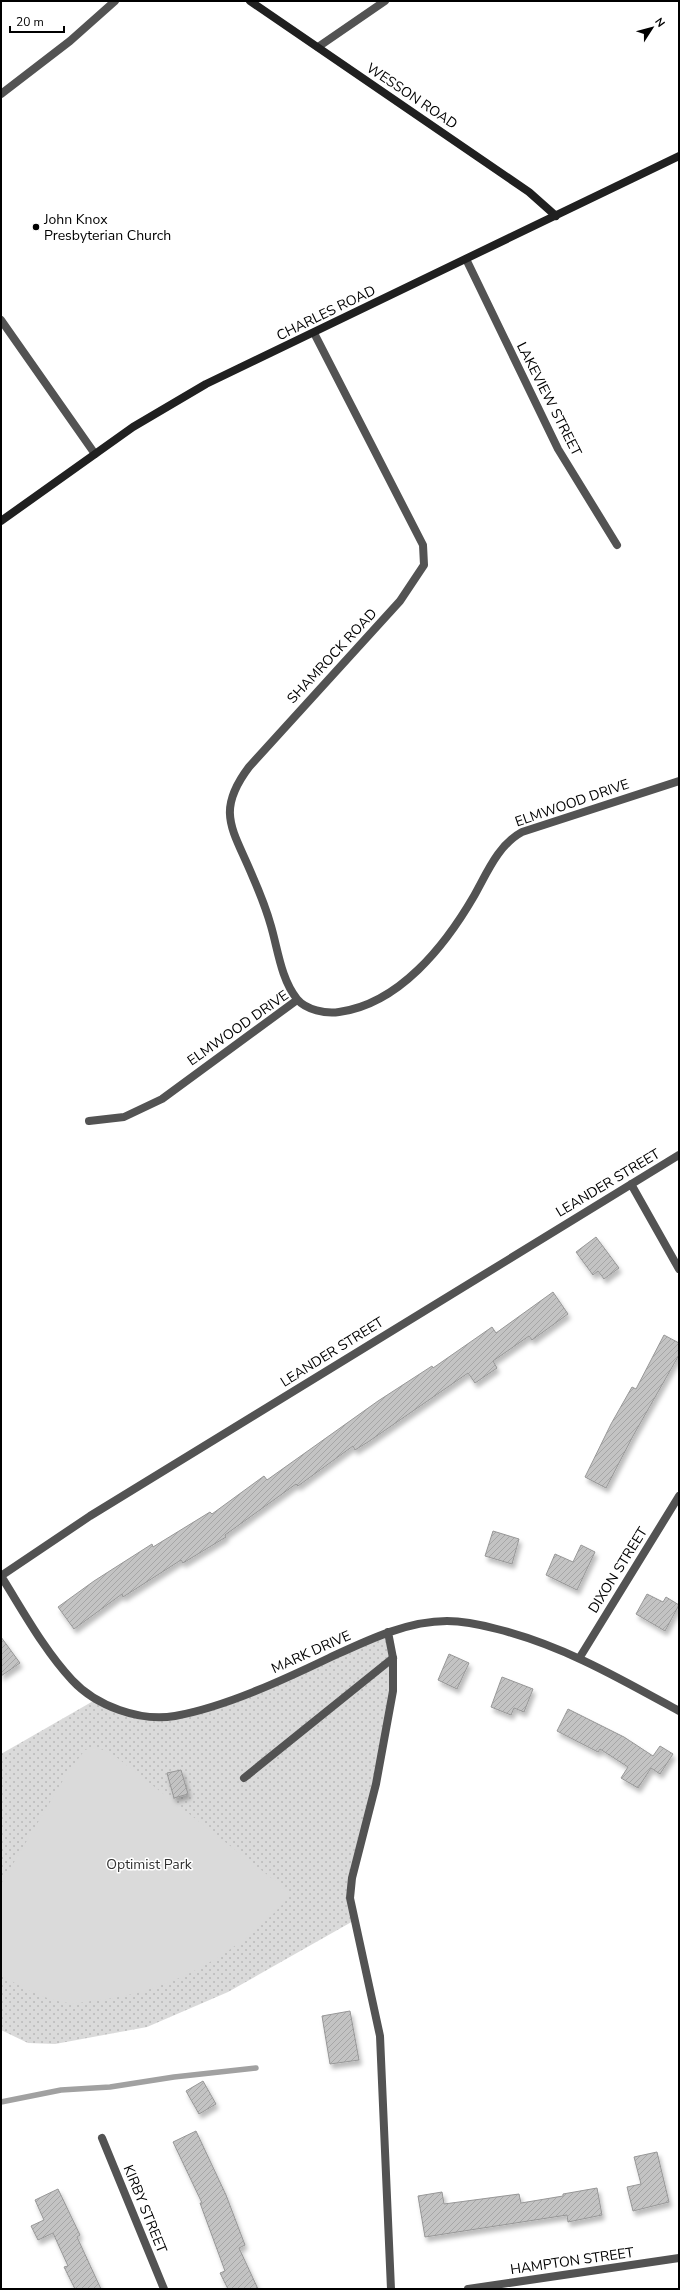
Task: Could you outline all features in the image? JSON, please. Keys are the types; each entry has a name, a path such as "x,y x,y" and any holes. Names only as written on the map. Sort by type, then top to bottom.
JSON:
{"street":[{"path":"1,94 70,41 115,1"},
{"name":"WESSON ROAD","path":"250,1 529,192 556,216"},
{"path":"318,47 386,1"},
{"name":"CHARLES ROAD","path":"1,521 133,427 206,384 314,334 679,156"},
{"name":"LAKEVIEW STREET","path":"466,260 558,449 617,546"},
{"path":"1,320 95,454"},
{"name":"SHAMROCK ROAD","path":"297,1000 285,978 258,889 228,816 230,804 238,781 249,767 400,601 424,566 423,545 314,334"},
{"name":"ELMWOOD DRIVE","path":"89,1121 124,1117 162,1098 297,1000 310,1008 333,1013 356,1010 376,1000 405,980 439,947 467,907 501,848 511,838 522,832 679,781"},
{"name":"LEANDER STREET","path":"1,1576 90,1516 679,1155"},
{"path":"631,1184 679,1269"},
{"name":"DIXON STREET","path":"580,1657 679,1496"},
{"name":"MARK DRIVE","path":"1,1576 49,1650 72,1680 96,1700 130,1713 156,1717 175,1716 238,1698 388,1632 420,1623 449,1621 484,1626 518,1634 580,1657 679,1711"},
{"path":"388,1632 393,1658 393,1691 376,1784 352,1878 350,1898 380,2036 391,2289"},
{"path":"244,1778 393,1658"},
{"name":"KIRBY STREET","path":"102,2138 164,2289"},
{"name":"HAMPTON STREET","path":"468,2289 679,2258"}],"green space":[{"name":"Optimist Park","path":"388,1632 393,1691 352,1878 355,1920 228,1992 147,2027 55,2044 28,2043 1,2030 1,1754 95,1700 156,1717 238,1698"},
{"path":"95,1747 111,1753 292,1894 252,1933 205,1965 179,1978 153,1988 126,1995 68,2003 41,1996 25,1989 1,1975 1,1884 68,1772 85,1750"}],"building":[{"path":"596,1237 619,1268 604,1279 598,1271 593,1275 576,1252"},
{"path":"553,1292 568,1314 532,1340 529,1336 493,1361 497,1368 475,1383 468,1373 368,1442 355,1450 353,1446 298,1486 296,1484 225,1535 226,1537 183,1563 181,1560 123,1597 122,1594 74,1629 58,1607 94,1581 152,1544 153,1547 210,1512 212,1514 264,1476 267,1480 378,1401 432,1366 433,1368 492,1327 496,1333"},
{"path":"664,1335 679,1343 679,1355 633,1436 606,1488 585,1477 611,1424 632,1387 636,1389"},
{"path":"493,1531 519,1539 512,1564 485,1556"},
{"path":"581,1545 595,1552 577,1590 546,1575 555,1554 573,1562"},
{"path":"647,1594 663,1602 666,1597 679,1605 665,1631 636,1614"},
{"path":"1,1637 20,1663 1,1676"},
{"path":"449,1654 469,1663 457,1689 438,1680"},
{"path":"502,1677 533,1689 524,1712 514,1708 511,1715 491,1707"},
{"path":"568,1709 624,1737 653,1756 660,1746 673,1754 660,1774 651,1768 638,1788 621,1778 628,1767 600,1749 598,1752 557,1731"},
{"path":"181,1770 188,1794 174,1798 167,1773"},
{"path":"350,2011 359,2060 330,2064 322,2016"},
{"path":"203,2081 216,2104 199,2114 186,2091"},
{"path":"196,2131 226,2195 245,2245 239,2248 258,2289 228,2289 220,2273 225,2271 200,2203 202,2203 173,2142"},
{"path":"657,2152 669,2202 633,2211 627,2187 641,2184 634,2157"},
{"path":"597,2188 602,2215 568,2222 567,2215 425,2237 418,2196 442,2192 444,2204 519,2194 521,2203 563,2196 563,2194"},
{"path":"58,2189 80,2235 77,2237 101,2289 75,2289 64,2267 68,2266 53,2233 38,2240 31,2226 44,2220 35,2200"}],"waterway":[{"path":"1,2102 61,2090 110,2087 174,2077 256,2068"}],"place":[{"name":"John Knox Presbyterian Church","path":"36,227"}]}
